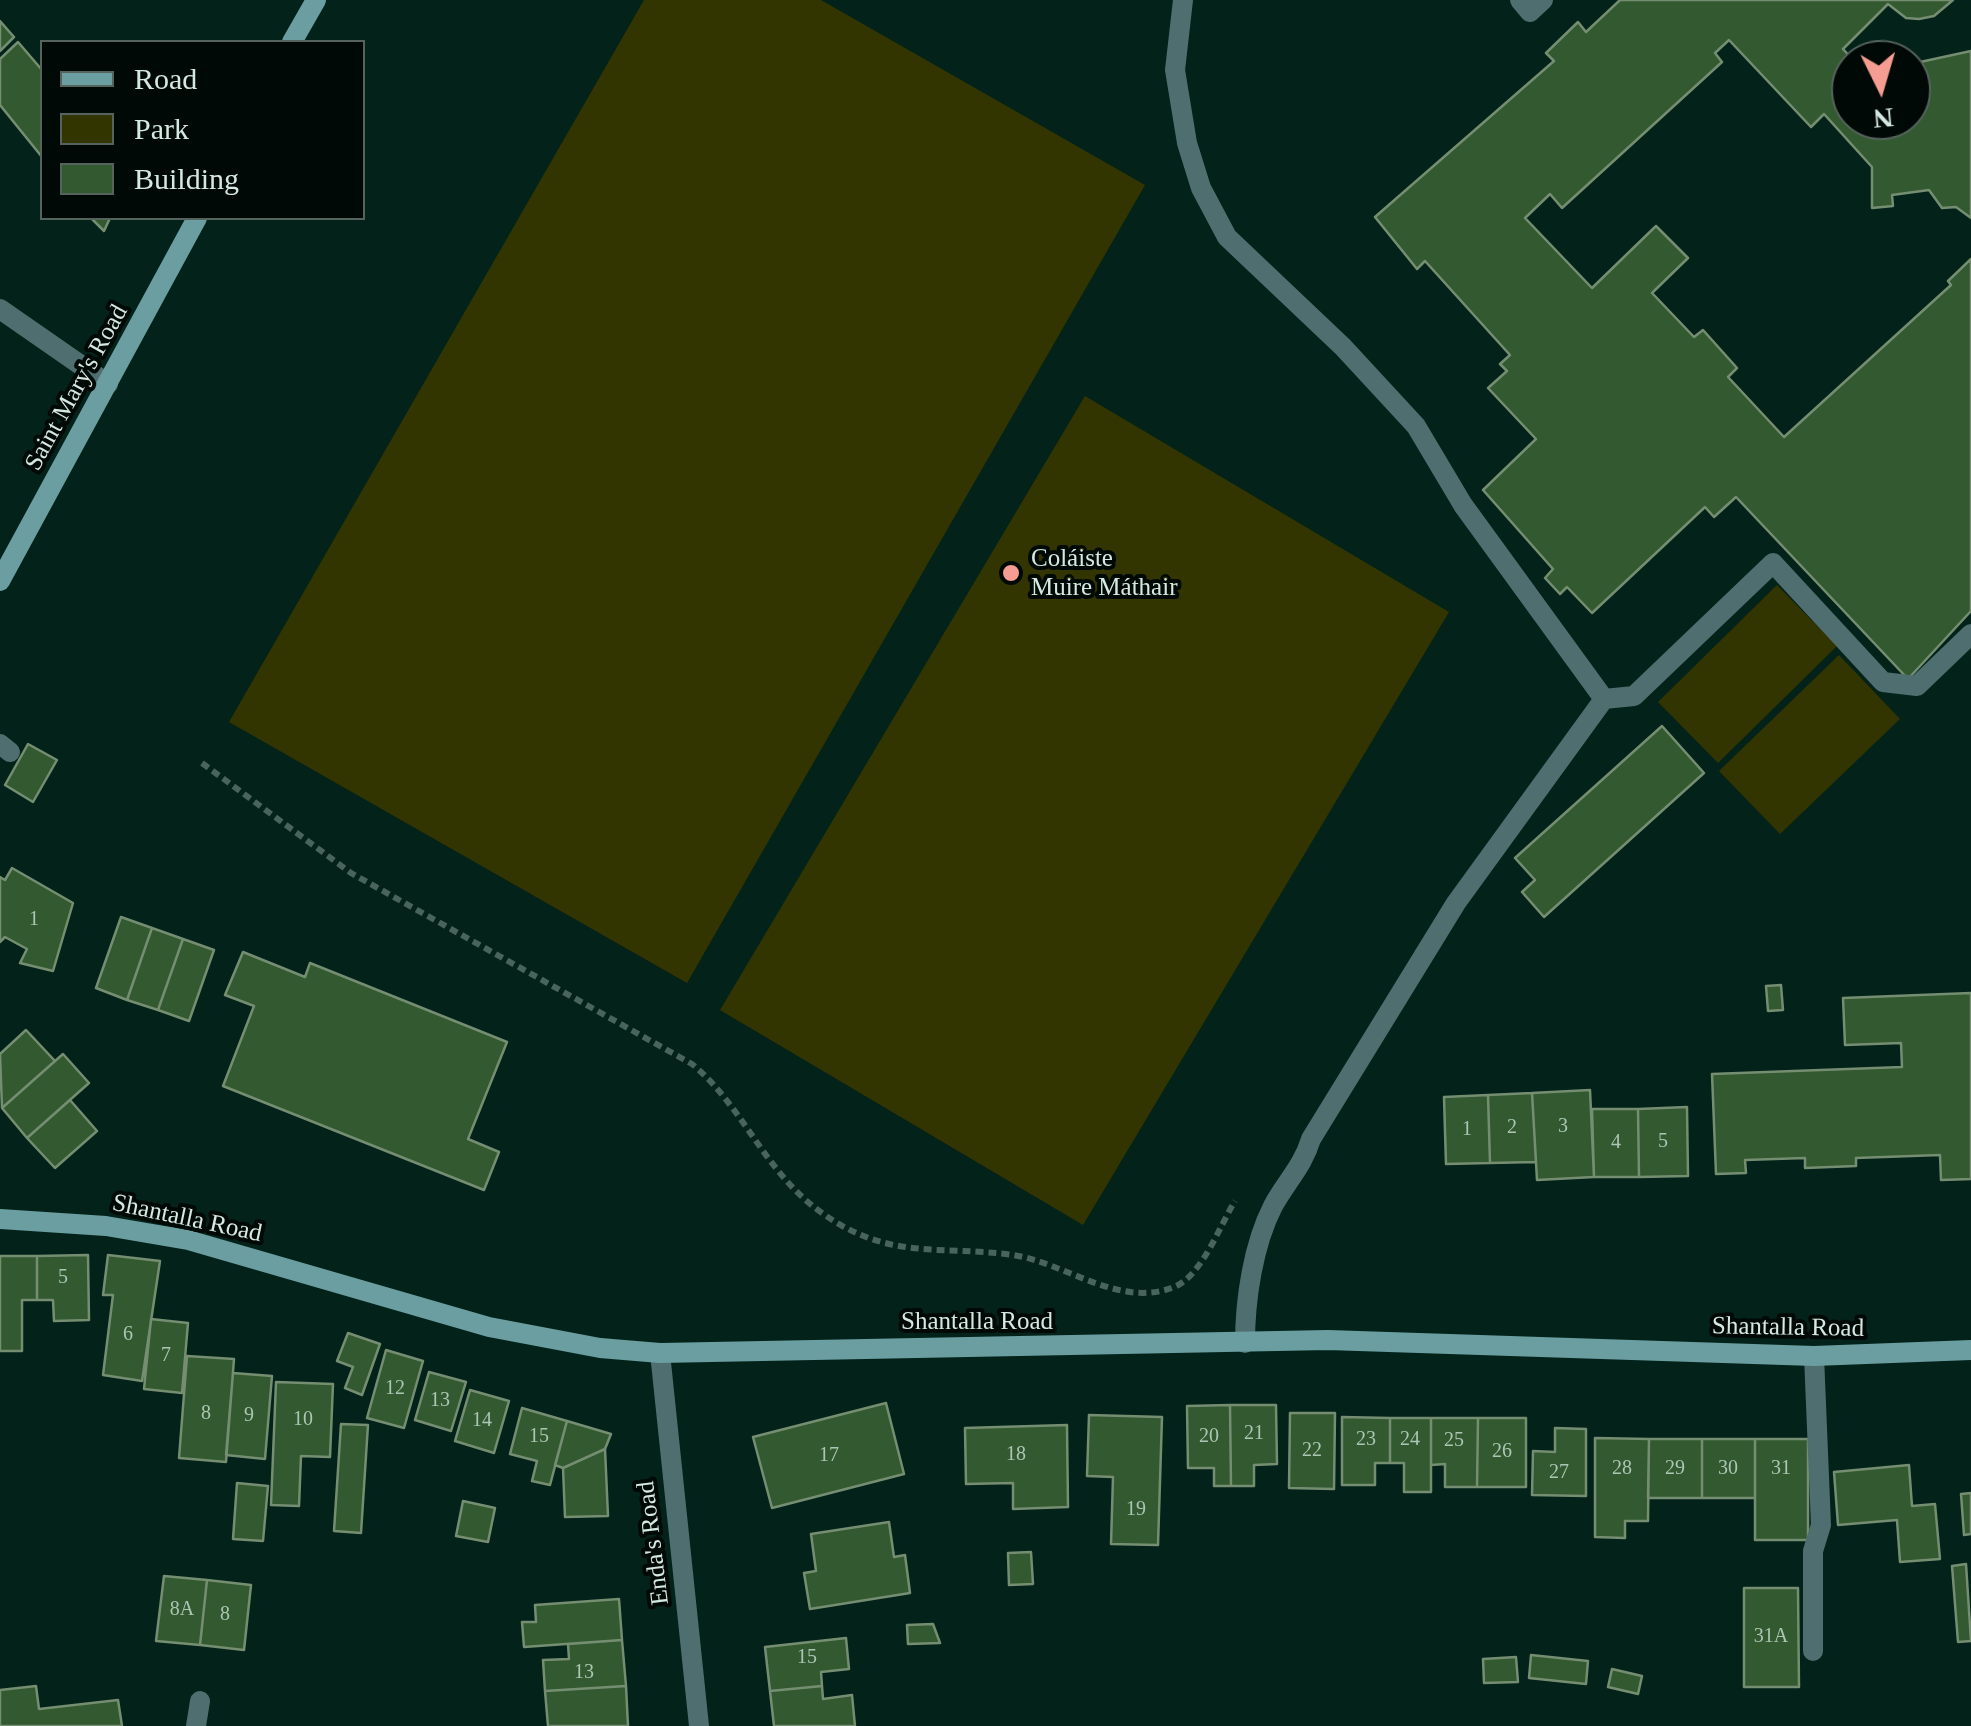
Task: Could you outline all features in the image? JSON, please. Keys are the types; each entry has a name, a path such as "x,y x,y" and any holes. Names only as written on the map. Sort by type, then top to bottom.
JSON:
{"street":[{"path":"293,40 316,0"},
{"path":"1183,0 1175,70 1187,143 1202,188 1227,238 1343,347 1416,426 1464,505 1604,699"},
{"path":"1520,0 1530,12 1543,0"},
{"name":"Saint Mary's Road","path":"0,581 196,220"},
{"path":"0,309 108,384"},
{"path":"1245,1343 1246,1301 1272,1209 1304,1161 1310,1139 1456,903 1604,699 1634,696 1773,562 1883,682 1917,686 1971,634"},
{"name":"Shantalla Road","path":"0,1219 106,1226 188,1240 489,1327 600,1348 660,1353 1328,1340 1814,1356 1971,1350"},
{"name":"Enda's Road","path":"660,1353 699,1726"},
{"path":"1813,1651 1813,1552 1821,1525 1814,1356"},
{"path":"196,1726 200,1701"}],"path":[{"path":"202,763 351,873 692,1064 711,1080 766,1160 790,1186 823,1214 862,1235 895,1247 935,1253 1011,1255 1113,1288 1158,1292 1178,1286 1192,1274 1244,1186"}],"green space":[{"path":"644,0 821,0 1145,185 687,983 229,722"},
{"path":"1085,396 1449,612 1083,1225 720,1010"},
{"path":"1777,585 1837,646 1718,763 1658,702"},
{"path":"1839,655 1900,719 1780,834 1719,771"}],"building":[{"path":"1620,0 1953,0 1934,16 1919,19 1906,18 1888,4 1852,40 1831,40 1831,122 1824,114 1811,127 1729,40 1715,53 1722,62 1562,208 1550,194 1525,218 1592,288 1656,226 1688,258 1652,293 1694,337 1703,330 1737,368 1728,377 1784,437 1951,285 1948,281 1971,259 1971,611 1908,679 1736,497 1714,517 1705,507 1592,613 1567,587 1560,594 1545,578 1553,569 1483,490 1536,439 1488,388 1507,371 1500,364 1510,355 1425,261 1417,269 1375,217 1554,61 1546,53 1578,22 1586,32"},
{"path":"0,21 14,37 0,51"},
{"path":"18,42 40,68 40,155 0,105 0,59"},
{"path":"1971,51 1971,218 1956,207 1942,208 1929,190 1892,195 1893,206 1872,208 1872,167 1848,140 1931,140 1931,60"},
{"path":"93,220 109,220 104,231"},
{"path":"1662,726 1704,773 1544,917 1522,892 1535,880 1515,858"},
{"path":"28,744 57,760 33,802 5,785"},
{"path":"12,868 73,903 53,971 20,963 27,949 5,937 0,942 0,877 5,880"},
{"path":"121,917 152,928 127,1000 96,988"},
{"path":"152,928 183,939 158,1010 127,1000"},
{"path":"183,939 214,950 189,1021 158,1010"},
{"path":"243,952 305,977 310,963 507,1042 468,1139 499,1152 484,1190 223,1086 254,1006 225,995"},
{"path":"1781,985 1783,1010 1768,1011 1766,986"},
{"path":"1971,993 1971,1179 1941,1180 1940,1155 1856,1158 1856,1166 1805,1168 1805,1158 1745,1160 1746,1173 1716,1174 1712,1074 1902,1067 1901,1043 1845,1045 1843,998"},
{"path":"26,1030 55,1061 2,1108 0,1054"},
{"path":"63,1054 89,1083 27,1138 2,1108"},
{"path":"1590,1090 1594,1177 1537,1180 1532,1093"},
{"path":"1532,1093 1536,1162 1490,1163 1488,1095"},
{"path":"1488,1095 1490,1163 1446,1164 1444,1097"},
{"path":"70,1100 97,1131 55,1168 27,1138"},
{"path":"1687,1107 1688,1176 1639,1177 1638,1109"},
{"path":"1592,1109 1638,1109 1639,1177 1594,1177"},
{"path":"88,1255 89,1320 54,1321 53,1300 37,1300 37,1256"},
{"path":"108,1255 160,1261 142,1381 103,1375 113,1295 103,1295"},
{"path":"0,1256 37,1256 37,1300 22,1300 22,1351 0,1351"},
{"path":"151,1319 188,1323 182,1393 144,1389"},
{"path":"348,1333 380,1344 362,1395 345,1388 353,1367 337,1361"},
{"path":"386,1350 423,1361 404,1428 367,1418"},
{"path":"187,1356 234,1359 226,1462 179,1458"},
{"path":"429,1372 466,1382 451,1431 415,1420"},
{"path":"233,1373 272,1376 265,1459 226,1455"},
{"path":"276,1382 333,1384 330,1457 301,1456 299,1506 271,1505"},
{"path":"470,1390 509,1401 494,1453 455,1441"},
{"path":"886,1403 904,1474 772,1508 753,1437"},
{"path":"1230,1405 1276,1405 1277,1464 1254,1465 1254,1486 1231,1486"},
{"path":"1230,1405 1231,1486 1214,1486 1214,1468 1188,1468 1187,1406"},
{"path":"522,1408 567,1421 550,1485 532,1481 537,1461 510,1454"},
{"path":"1290,1413 1335,1413 1334,1489 1289,1488"},
{"path":"1089,1415 1162,1417 1158,1545 1111,1544 1113,1477 1087,1476"},
{"path":"1342,1417 1390,1418 1390,1463 1375,1463 1375,1485 1342,1485"},
{"path":"1390,1418 1431,1418 1431,1492 1404,1492 1404,1463 1390,1463"},
{"path":"1431,1418 1478,1418 1477,1487 1445,1487 1445,1464 1431,1465"},
{"path":"1478,1418 1526,1418 1526,1487 1477,1487"},
{"path":"567,1421 611,1434 605,1449 563,1468 555,1465"},
{"path":"341,1424 368,1425 361,1533 334,1531"},
{"path":"1067,1425 1068,1507 1013,1509 1013,1483 966,1484 965,1428"},
{"path":"1555,1428 1586,1429 1586,1496 1532,1495 1533,1451 1555,1452"},
{"path":"1595,1438 1649,1439 1648,1521 1625,1521 1625,1538 1595,1537"},
{"path":"1649,1439 1702,1439 1702,1498 1648,1498"},
{"path":"1702,1439 1755,1439 1755,1498 1702,1498"},
{"path":"1755,1439 1808,1439 1808,1540 1755,1540"},
{"path":"605,1449 608,1516 565,1517 563,1468"},
{"path":"1909,1465 1912,1506 1935,1504 1940,1559 1900,1562 1897,1520 1838,1525 1834,1472"},
{"path":"237,1483 268,1486 263,1541 233,1539"},
{"path":"1971,1493 1971,1534 1964,1535 1961,1494"},
{"path":"463,1501 495,1508 488,1542 456,1536"},
{"path":"889,1522 894,1557 905,1555 910,1593 810,1609 804,1573 816,1571 811,1534"},
{"path":"1031,1552 1033,1584 1009,1585 1008,1553"},
{"path":"1966,1564 1971,1641 1958,1642 1952,1566"},
{"path":"164,1576 207,1580 200,1645 156,1641"},
{"path":"207,1580 251,1585 244,1650 200,1645"},
{"path":"1744,1588 1798,1588 1799,1687 1744,1687"},
{"path":"619,1599 622,1640 524,1647 522,1622 536,1622 535,1605"},
{"path":"933,1624 940,1643 908,1644 907,1625"},
{"path":"846,1638 849,1669 821,1672 822,1686 770,1691 765,1647"},
{"path":"622,1640 626,1686 545,1691 543,1660 569,1659 568,1644"},
{"path":"1531,1655 1588,1661 1586,1684 1529,1678"},
{"path":"1516,1657 1518,1682 1484,1683 1483,1659"},
{"path":"1612,1669 1642,1676 1638,1694 1608,1687"},
{"path":"36,1686 39,1709 118,1700 122,1726 0,1726 0,1690"},
{"path":"626,1686 628,1726 548,1726 545,1691"},
{"path":"822,1686 823,1699 852,1695 855,1726 774,1726 770,1691"}],"place":[{"name":"Coláiste Muire Máthair","path":"1011,573"}]}
